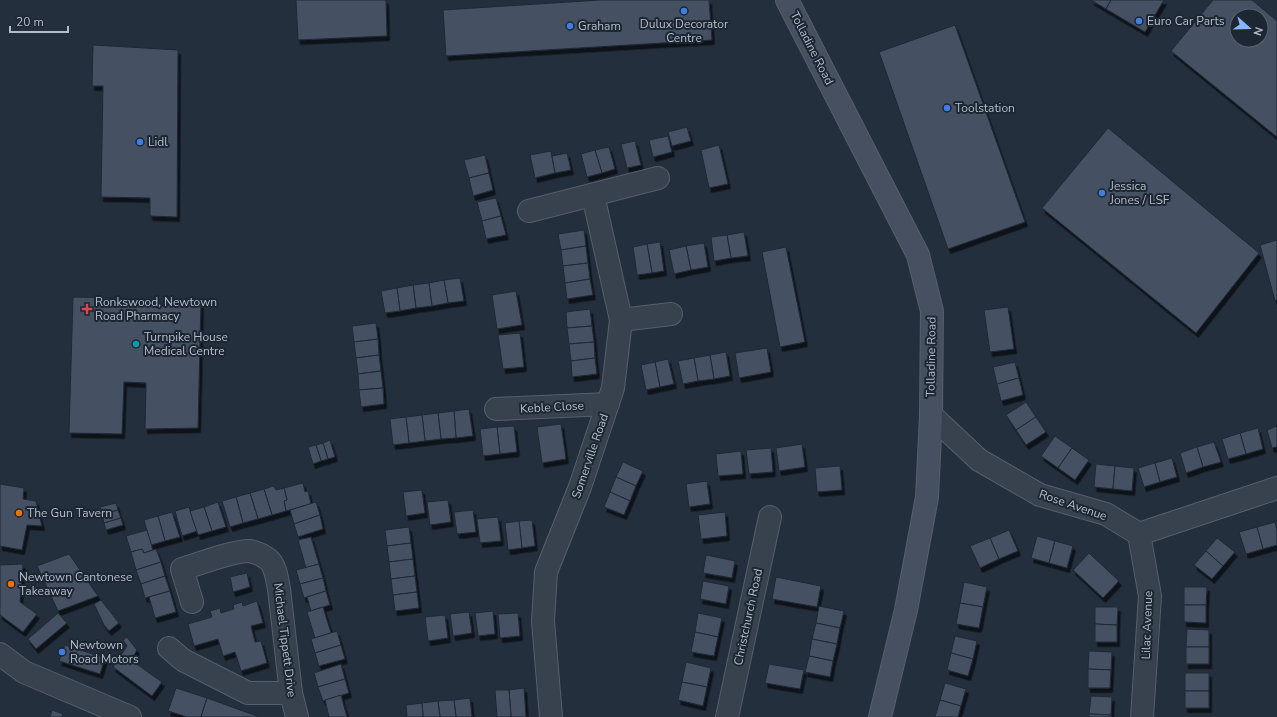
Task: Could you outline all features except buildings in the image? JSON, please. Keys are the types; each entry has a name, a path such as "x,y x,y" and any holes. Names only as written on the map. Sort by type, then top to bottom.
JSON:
{"main road":[{"name":"Tolladine Road","path":"788,0 918,255 932,311 927,497 906,610 880,717"}],"street":[{"path":"529,211 658,178"},
{"name":"Somerville Road","path":"551,717 543,621 546,572 580,487 613,388 621,320 593,195"},
{"path":"621,320 671,314"},
{"name":"Keble Close","path":"496,409 608,404"},
{"name":"Rose Avenue","path":"930,415 979,460 1040,495 1106,514 1139,534"},
{"path":"1139,534 1277,488"},
{"name":"Christchurch Road","path":"727,717 770,517"},
{"name":"Lilac Avenue","path":"1139,534 1150,596 1142,717"},
{"name":"Michael Tippett Drive","path":"192,602 179,560 250,551 260,554 269,561 276,572 291,694 297,717"},
{"path":"169,648 183,660 248,693 291,694"},
{"path":"0,654 24,672 130,717"}],"place":[{"name":"Dulux Decorator Centre","path":"684,11"},
{"name":"Euro Car Parts","path":"1139,21"},
{"name":"Graham","path":"570,26"},
{"name":"Toolstation","path":"947,108"},
{"name":"Lidl","path":"140,142"},
{"name":"Jessica Jones / LSF","path":"1102,193"},
{"name":"Ronkswood, Newtown Road Pharmacy","path":"87,309"},
{"name":"Turnpike House Medical Centre","path":"136,344"},
{"name":"The Gun Tavern","path":"19,513"},
{"name":"Newtown Cantonese Takeaway","path":"11,584"},
{"name":"Newtown Road Motors","path":"62,652"}]}
